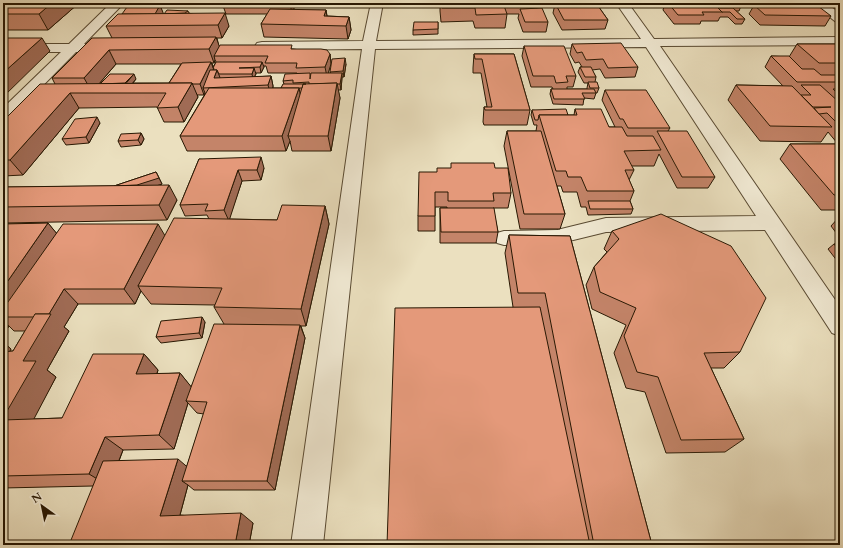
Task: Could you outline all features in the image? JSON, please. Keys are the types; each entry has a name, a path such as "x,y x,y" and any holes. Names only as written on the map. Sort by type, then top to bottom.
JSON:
{"street":[{"path":"3,117 118,3"},
{"path":"307,545 369,46 377,3"},
{"path":"622,3 650,42 840,326"},
{"path":"818,3 840,19"},
{"path":"252,46 840,41"},
{"path":"3,48 127,47"},
{"path":"504,238 557,237 606,225 771,223"}],"building":[{"path":"3,3 52,3 39,14 3,14"},
{"path":"441,3 503,3 507,14 476,15 475,8 442,8"},
{"path":"503,3 537,3 537,5 504,5"},
{"path":"555,3 596,3 608,20 564,20"},
{"path":"668,3 714,3 723,12 702,12 704,15 678,15"},
{"path":"714,3 738,3 741,6 716,5"},
{"path":"160,5 155,14 122,14 127,7"},
{"path":"754,5 818,6 831,16 765,15"},
{"path":"542,8 548,22 525,22 520,9"},
{"path":"718,8 733,8 745,19 737,19 730,12 722,12"},
{"path":"270,9 326,10 324,16 349,17 346,26 261,24"},
{"path":"167,10 188,11 185,13 164,14"},
{"path":"225,13 218,25 106,26 118,14"},
{"path":"414,22 438,22 438,29 413,30"},
{"path":"216,37 209,49 109,50 84,78 52,78 92,38"},
{"path":"3,38 42,38 3,73"},
{"path":"621,43 638,67 608,68 603,59 586,60 582,52 577,53 572,44"},
{"path":"797,44 840,44 840,63 819,63"},
{"path":"220,45 292,45 291,49 321,49 327,50 330,54 325,67 296,68 297,63 265,63 268,56 214,56"},
{"path":"524,46 564,46 576,76 566,76 568,82 556,83 554,76 533,76"},
{"path":"474,54 514,54 530,110 485,110 484,107 492,107 482,59 475,59"},
{"path":"771,56 789,56 802,69 814,69 821,75 840,75 840,82 797,82"},
{"path":"345,58 343,71 330,72 332,59"},
{"path":"211,62 200,84 169,83 182,63"},
{"path":"216,62 262,62 260,67 239,68 254,68 252,74 219,74 217,70 213,70"},
{"path":"580,67 591,67 596,77 585,77"},
{"path":"210,70 217,70 214,78 271,76 268,85 203,88"},
{"path":"310,73 310,79 311,73 342,73 340,84 309,84 309,82 293,83 293,80 283,81 285,74"},
{"path":"110,74 134,74 125,83 100,84"},
{"path":"588,82 597,82 599,88 590,88"},
{"path":"192,83 178,107 157,108 166,93 70,93 10,160 3,160 3,121 40,84"},
{"path":"337,83 328,136 288,136 303,84"},
{"path":"283,84 303,84 302,88 281,88"},
{"path":"736,85 792,86 832,127 770,126"},
{"path":"801,85 820,85 840,103 840,126 827,113 819,114 814,108 831,107 813,107 801,95 811,95"},
{"path":"209,88 299,88 282,136 180,136"},
{"path":"551,89 594,89 596,93 582,93 585,99 554,99"},
{"path":"833,89 840,89 840,96"},
{"path":"605,90 646,90 670,128 628,128 623,119 620,119"},
{"path":"566,109 568,115 539,115 538,120 535,120 532,110"},
{"path":"575,109 601,109 609,127 622,127 627,136 653,136 661,150 624,151 634,170 625,170 634,191 587,191 581,177 568,177 566,171 556,171 539,115 577,115"},
{"path":"97,117 86,137 62,139 75,119"},
{"path":"507,131 541,131 565,214 524,214"},
{"path":"657,131 687,131 715,177 682,177"},
{"path":"141,133 138,140 118,141 121,134"},
{"path":"790,144 840,144 840,195 834,195"},
{"path":"261,157 257,170 238,170 224,210 205,211 208,204 180,205 199,159"},
{"path":"451,163 494,163 495,168 508,168 511,193 493,193 494,201 448,201 448,192 435,192 435,216 418,216 419,172 437,172 437,168 451,168"},
{"path":"156,172 159,178 137,185 114,186"},
{"path":"169,185 159,205 3,207 3,187"},
{"path":"588,201 630,201 633,209 590,209"},
{"path":"282,205 325,206 301,309 214,307 222,288 138,286 174,218 277,220"},
{"path":"440,208 494,208 498,232 441,232"},
{"path":"661,214 731,246 766,298 740,352 704,353 744,439 681,440 658,377 637,372 624,336 636,308 600,292 594,267 619,239 612,231"},
{"path":"48,223 3,288 3,224"},
{"path":"63,224 158,224 124,289 64,289 49,314 35,314 34,317 3,317 3,309"},
{"path":"509,235 570,236 652,545 594,545 545,293 518,293"},
{"path":"834,244 840,244 840,252"},
{"path":"540,307 590,545 387,545 395,308"},
{"path":"35,314 51,314 23,361 36,361 3,418 3,352 13,351"},
{"path":"202,317 199,333 156,337 161,321"},
{"path":"214,324 300,325 267,481 182,481 207,402 186,401"},
{"path":"93,354 144,354 136,374 180,373 159,435 105,437 89,474 3,476 3,420 62,418"},
{"path":"178,459 160,516 241,513 235,545 69,545 103,461"}]}
